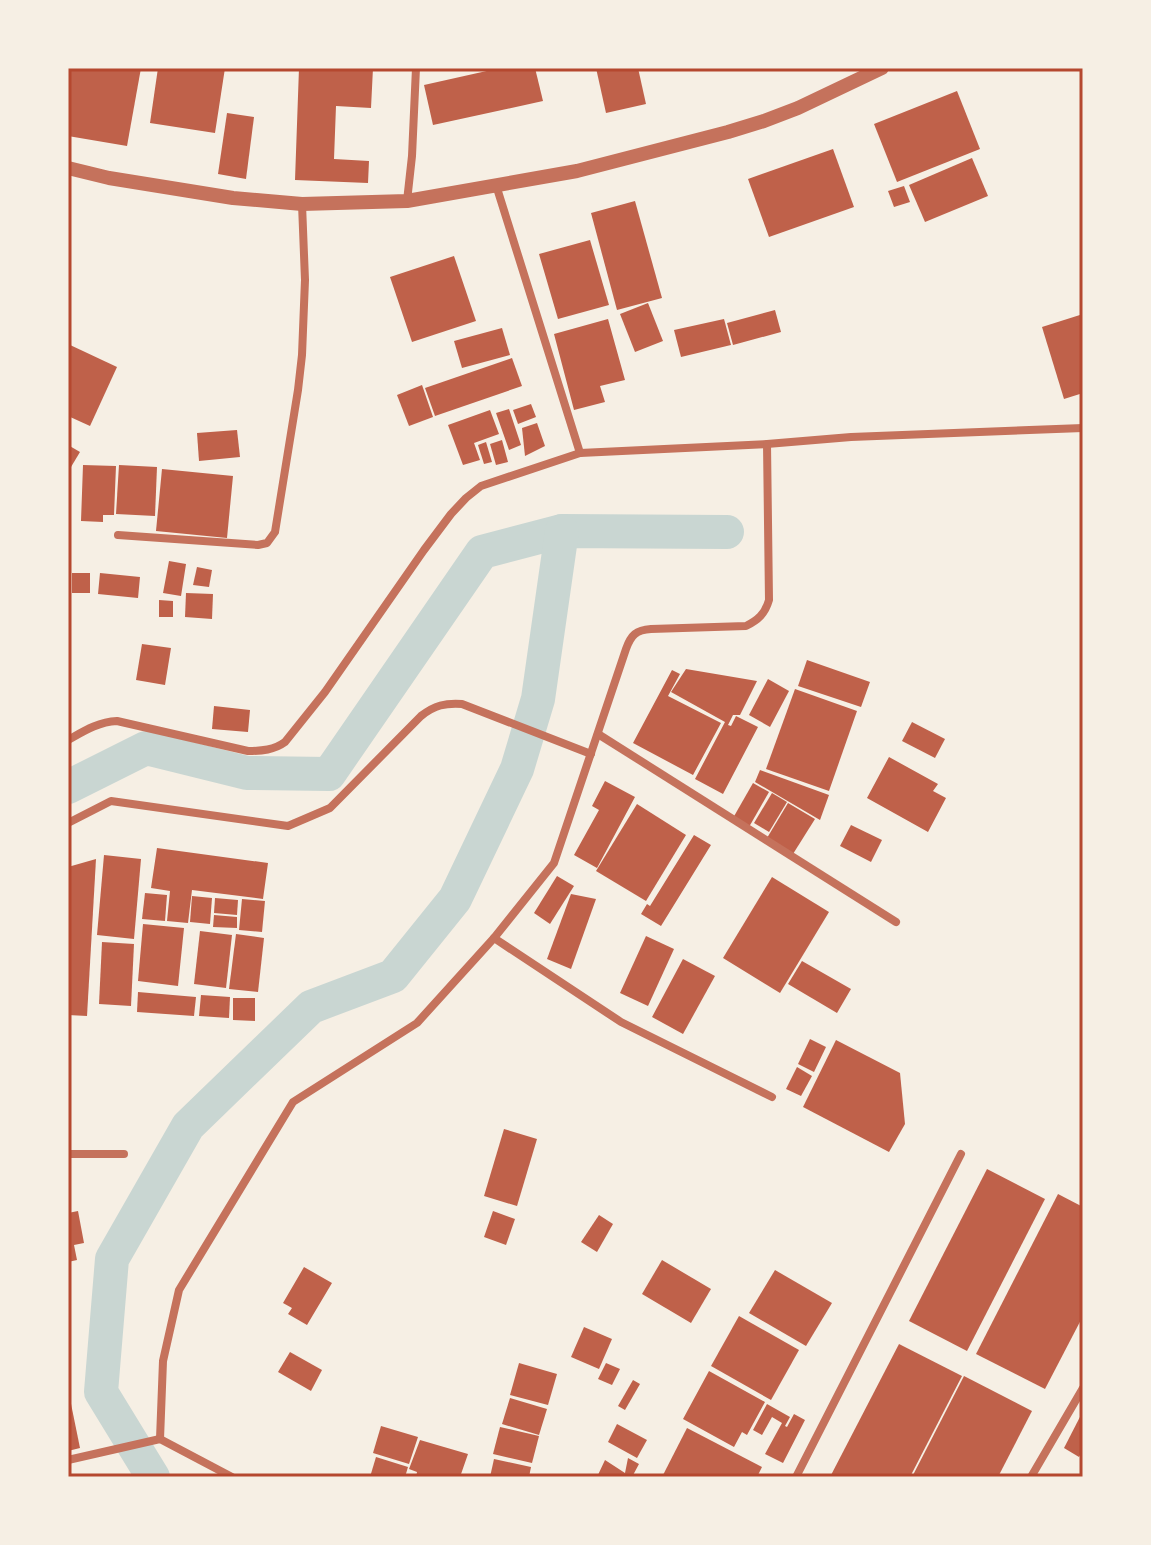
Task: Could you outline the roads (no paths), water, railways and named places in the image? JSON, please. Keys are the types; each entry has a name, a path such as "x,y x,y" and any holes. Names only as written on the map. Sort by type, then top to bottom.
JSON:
{"street":[{"path":"407,201 416,68"},
{"path":"68,168 109,178 233,198 302,204 407,201 577,171 728,132 798,108 882,68"},
{"path":"496,185 580,453"},
{"path":"118,535 258,545 267,543 275,532 302,355 305,280 302,204"},
{"path":"68,740 96,725 117,721 248,751 278,747 325,692 424,550 466,498 481,486 580,453 1083,428"},
{"path":"160,1439 163,1361 179,1290 293,1102 417,1023 494,938 554,863 629,641 634,634 651,629 746,626 757,621 767,608 767,444"},
{"path":"68,823 111,801 288,826 330,808 421,716 438,705 449,703 462,704 591,754"},
{"path":"598,734 896,922"},
{"path":"494,938 621,1022 772,1097"},
{"path":"68,1154 124,1154"},
{"path":"796,1477 961,1154"},
{"path":"1031,1477 1083,1388"},
{"path":"68,1460 160,1439 232,1477"}],"waterway":[{"path":"68,787 146,748 247,773 329,774 482,552 562,531 727,532"},
{"path":"153,1477 101,1392 112,1259 188,1126 311,1007 393,976 455,899 517,769 538,699 562,531"}]}
